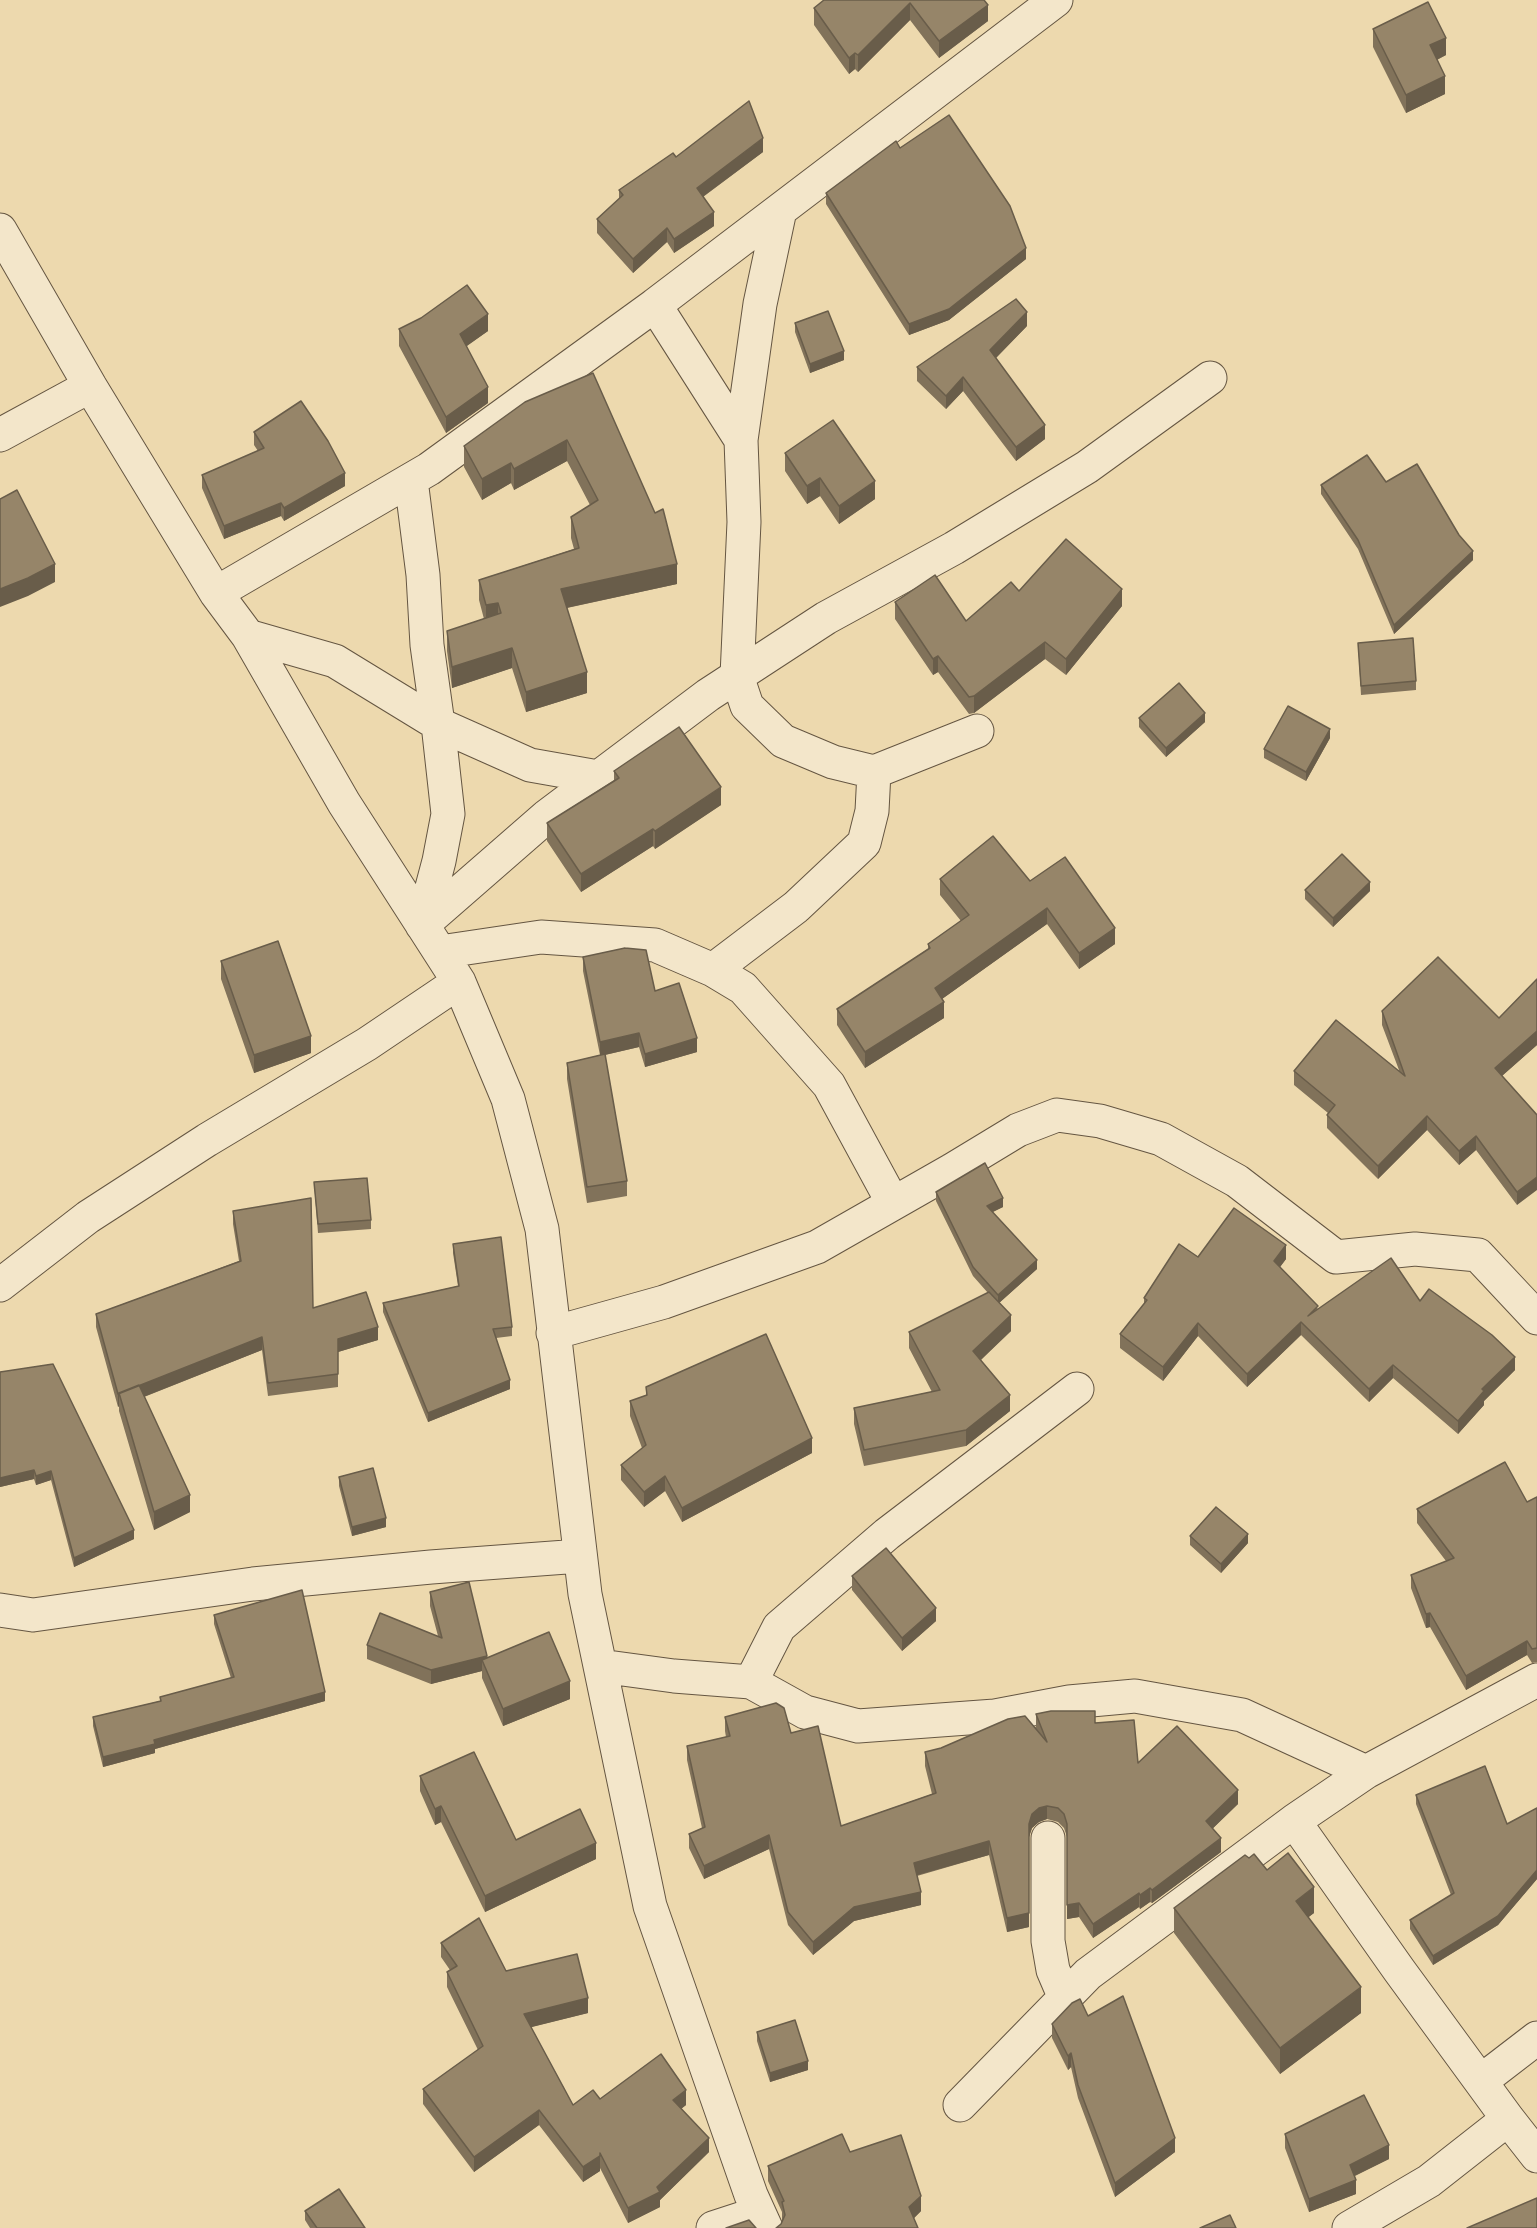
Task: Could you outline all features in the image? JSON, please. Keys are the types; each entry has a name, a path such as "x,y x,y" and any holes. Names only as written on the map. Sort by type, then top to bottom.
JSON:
{"street":[{"path":"216,593 429,470 655,305 1056,0"},
{"path":"780,210 760,304 741,440 744,522 737,676 747,706 783,741 833,762 874,772 977,731"},
{"path":"0,230 90,386 216,593 248,636 344,803 459,982 508,1099 542,1229 585,1594 650,1906 751,2195 763,2221 713,2228"},
{"path":"655,305 741,440"},
{"path":"422,925 547,816 708,695 826,618 954,548 1086,467 1210,378"},
{"path":"0,435 90,386"},
{"path":"411,480 423,575 427,645 448,814 439,861 422,925"},
{"path":"248,636 335,661 438,724 530,765 598,777"},
{"path":"713,970 796,907 864,843 872,811 874,772"},
{"path":"440,952 541,937 655,945 713,970 743,988 829,1085 893,1203"},
{"path":"0,1285 88,1217 207,1140 367,1044 459,982"},
{"path":"553,1333 664,1302 817,1247 1018,1130 1057,1114 1100,1121 1161,1139 1237,1180 1336,1257 1415,1249 1478,1255 1537,1318"},
{"path":"751,1682 779,1627 887,1534 1077,1389"},
{"path":"0,1610 33,1616 253,1584 580,1556"},
{"path":"600,1666 674,1676 751,1682 805,1712 858,1726 995,1716 1069,1702 1136,1696 1242,1715 1366,1772"},
{"path":"960,2105 1088,1974 1294,1821 1366,1772 1537,1680"},
{"path":"1294,1821 1399,1970 1537,2156"},
{"path":"1048,1838 1047,1941 1053,1970 1065,1998"},
{"path":"1481,2081 1537,2038"},
{"path":"1349,2228 1429,2181 1508,2119"}],"building":[{"path":"824,0 984,0 988,5 939,41 910,3 858,55 855,53 849,58 814,8"},
{"path":"1428,2 1446,38 1430,45 1445,76 1406,95 1373,29"},
{"path":"749,101 763,138 697,188 714,212 674,239 667,228 633,259 597,219 623,195 619,190 673,153 676,157"},
{"path":"949,115 1010,206 1026,248 949,309 909,324 826,193 896,141 900,148"},
{"path":"467,285 488,314 460,334 488,387 446,417 399,329 421,318"},
{"path":"1016,299 1027,312 990,350 1045,425 1016,447 963,377 946,396 917,367"},
{"path":"828,311 844,351 810,364 795,323"},
{"path":"593,373 655,513 663,509 677,564 561,589 587,672 526,692 512,648 452,667 447,631 501,613 498,603 486,605 479,580 579,548 571,517 598,500 567,440 514,469 511,463 482,479 464,446 525,402"},
{"path":"301,401 328,441 345,473 284,508 281,503 224,526 202,475 264,448 254,432"},
{"path":"833,420 875,481 839,506 820,478 807,486 785,453"},
{"path":"1367,455 1386,482 1417,464 1459,535 1473,551 1394,625 1358,540 1321,485"},
{"path":"17,490 55,564 0,589 0,499"},
{"path":"1066,539 1122,589 1066,659 1045,642 974,696 969,697 938,656 933,659 895,602 935,575 966,621 1011,582 1019,591"},
{"path":"1413,638 1416,681 1361,686 1358,643"},
{"path":"1179,683 1205,713 1166,748 1139,718"},
{"path":"1288,706 1330,729 1306,772 1264,749"},
{"path":"679,727 721,787 655,831 653,829 581,874 547,823 619,778 614,771"},
{"path":"993,836 1030,881 1065,857 1115,928 1079,953 1047,908 935,988 944,1002 865,1052 837,1009 930,948 928,944 969,915 940,879"},
{"path":"1342,854 1370,882 1333,918 1305,890"},
{"path":"278,941 311,1036 254,1055 221,961"},
{"path":"625,948 646,950 655,991 679,983 697,1038 645,1054 639,1033 600,1042 583,957"},
{"path":"1438,957 1499,1018 1537,979 1537,1031 1495,1068 1537,1115 1537,1177 1517,1192 1476,1136 1459,1151 1427,1116 1378,1166 1327,1115 1335,1105 1294,1071 1336,1020 1405,1076 1382,1011"},
{"path":"605,1054 627,1181 587,1187 567,1063"},
{"path":"985,1163 1003,1198 987,1206 1037,1260 998,1295 973,1267 936,1192"},
{"path":"367,1178 371,1220 318,1224 314,1182"},
{"path":"311,1198 313,1308 366,1292 378,1327 338,1339 338,1374 268,1383 262,1337 118,1394 96,1314 241,1261 233,1211"},
{"path":"1234,1208 1286,1245 1274,1261 1318,1306 1308,1316 1391,1258 1420,1301 1429,1289 1492,1335 1515,1357 1482,1389 1484,1391 1458,1421 1393,1365 1369,1389 1301,1322 1247,1374 1198,1323 1163,1367 1120,1334 1147,1300 1144,1298 1179,1244 1198,1257"},
{"path":"501,1237 512,1327 493,1329 510,1380 428,1413 383,1303 459,1286 453,1244"},
{"path":"989,1292 1011,1315 973,1351 1010,1395 966,1430 864,1450 854,1408 940,1390 909,1332"},
{"path":"766,1334 812,1438 682,1508 665,1476 644,1492 621,1465 646,1445 630,1401 647,1395 646,1387"},
{"path":"53,1364 134,1530 74,1558 51,1471 36,1476 34,1470 0,1478 0,1372"},
{"path":"139,1385 190,1495 154,1512 119,1393"},
{"path":"1505,1462 1527,1502 1537,1497 1537,1648 1532,1649 1527,1641 1466,1676 1430,1613 1426,1614 1411,1575 1454,1558 1417,1509"},
{"path":"373,1468 386,1518 352,1527 339,1477"},
{"path":"1216,1507 1248,1534 1221,1564 1190,1536"},
{"path":"886,1548 936,1608 902,1638 852,1576"},
{"path":"469,1582 487,1656 431,1670 367,1645 380,1613 442,1638 430,1592"},
{"path":"302,1590 325,1692 154,1740 155,1744 103,1757 93,1717 161,1701 160,1697 234,1677 214,1615"},
{"path":"549,1632 570,1681 503,1709 482,1660"},
{"path":"776,1703 784,1708 791,1733 818,1726 841,1826 936,1793 925,1752 941,1748 1008,1719 1025,1716 1047,1742 1036,1714 1051,1711 1095,1711 1095,1723 1134,1720 1138,1763 1177,1726 1238,1790 1206,1821 1221,1838 1152,1890 1150,1888 1140,1895 1139,1893 1093,1924 1079,1903 1067,1905 1067,1824 1064,1814 1058,1808 1047,1806 1039,1808 1032,1814 1029,1824 1029,1913 1007,1918 989,1841 914,1863 921,1892 854,1907 813,1942 788,1912 769,1835 704,1866 689,1834 705,1827 687,1746 730,1736 725,1717"},
{"path":"474,1752 516,1840 580,1809 596,1843 485,1896 441,1806 435,1809 420,1776"},
{"path":"1485,1766 1507,1824 1537,1808 1537,1870 1498,1916 1433,1956 1410,1920 1454,1893 1416,1795"},
{"path":"1288,1853 1314,1887 1296,1901 1361,1987 1280,2048 1174,1908 1245,1855 1249,1858 1254,1854 1267,1870"},
{"path":"479,1918 506,1971 577,1954 588,1998 524,2014 573,2105 593,2090 600,2099 661,2054 686,2090 673,2100 709,2138 657,2187 660,2192 628,2208 600,2153 600,2156 583,2167 539,2110 474,2157 423,2089 483,2046 447,1972 457,1966 441,1943"},
{"path":"1123,1996 1175,2138 1115,2183 1078,2085 1071,2053 1068,2056 1052,2024 1072,2003 1080,1999 1088,2016"},
{"path":"795,2020 808,2061 770,2073 757,2032"},
{"path":"1364,2095 1389,2145 1350,2165 1356,2180 1309,2199 1285,2134"},
{"path":"842,2134 850,2152 901,2135 921,2196 909,2207 918,2228 776,2228 781,2224 785,2215 782,2202 784,2201 768,2166"},
{"path":"339,2189 365,2228 317,2228 305,2211"},
{"path":"1537,2198 1537,2228 1467,2228"},
{"path":"1230,2215 1236,2228 1200,2228"},
{"path":"749,2220 756,2228 726,2228"}]}
